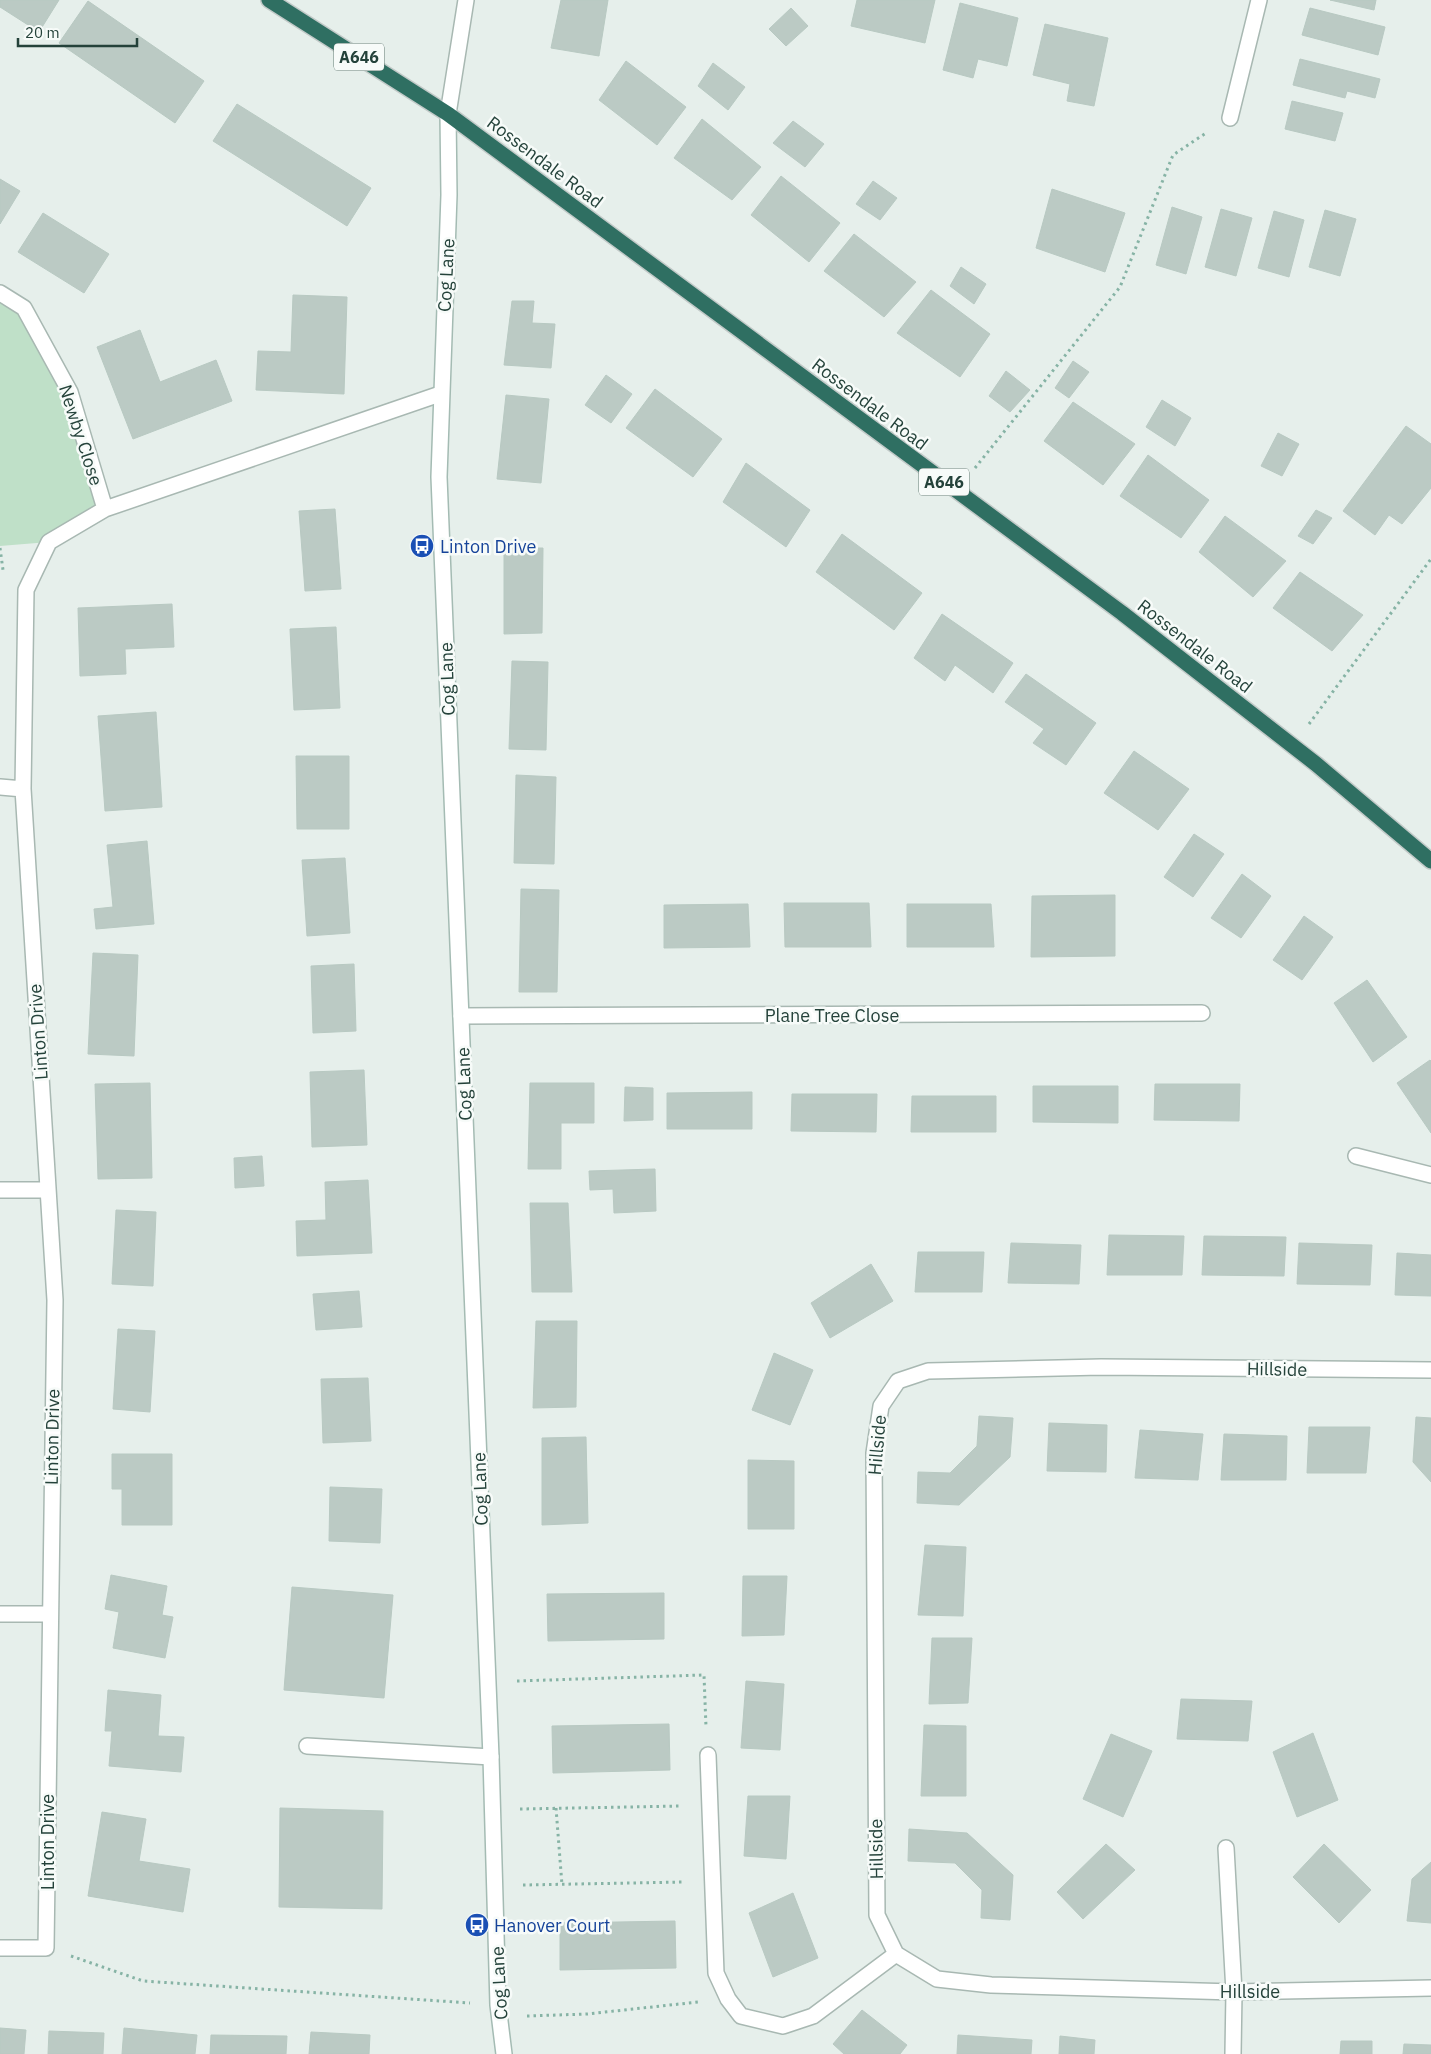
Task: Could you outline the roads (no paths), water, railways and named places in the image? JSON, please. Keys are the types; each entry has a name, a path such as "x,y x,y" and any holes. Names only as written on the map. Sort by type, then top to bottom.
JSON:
{"highway":[{"name":"Rossendale Road","path":"269,0 448,114 1122,613 1292,746 1430,862"}],"street":[{"name":"Cog Lane","path":"466,0 448,114 449,195 440,394 439,476 491,1757 498,2004 504,2054"},
{"path":"1230,118 1259,0"},
{"name":"Newby Close","path":"0,293 24,308 70,392 105,508"},
{"name":"Linton Drive","path":"0,1948 46,1948 49,1614 55,1300 23,788 26,590 49,542 105,508 440,394"},
{"path":"0,787 23,788"},
{"name":"Plane Tree Close","path":"461,1016 1202,1013"},
{"path":"1356,1156 1431,1175"},
{"path":"0,1190 48,1190"},
{"name":"Hillside","path":"1431,1370 1101,1366 928,1370 898,1380 881,1406 874,1453 877,1915 896,1954 937,1979 991,1985 1234,1992 1431,1988"},
{"path":"0,1614 49,1614"},
{"path":"307,1746 491,1757"},
{"path":"708,1755 716,1973 728,1999 741,2016 783,2026 813,2016 896,1954"},
{"path":"1226,1848 1234,1992 1232,2054"}],"place":[{"name":"Linton Drive","path":"422,546"},
{"name":"Hanover Court","path":"477,1925"}]}
